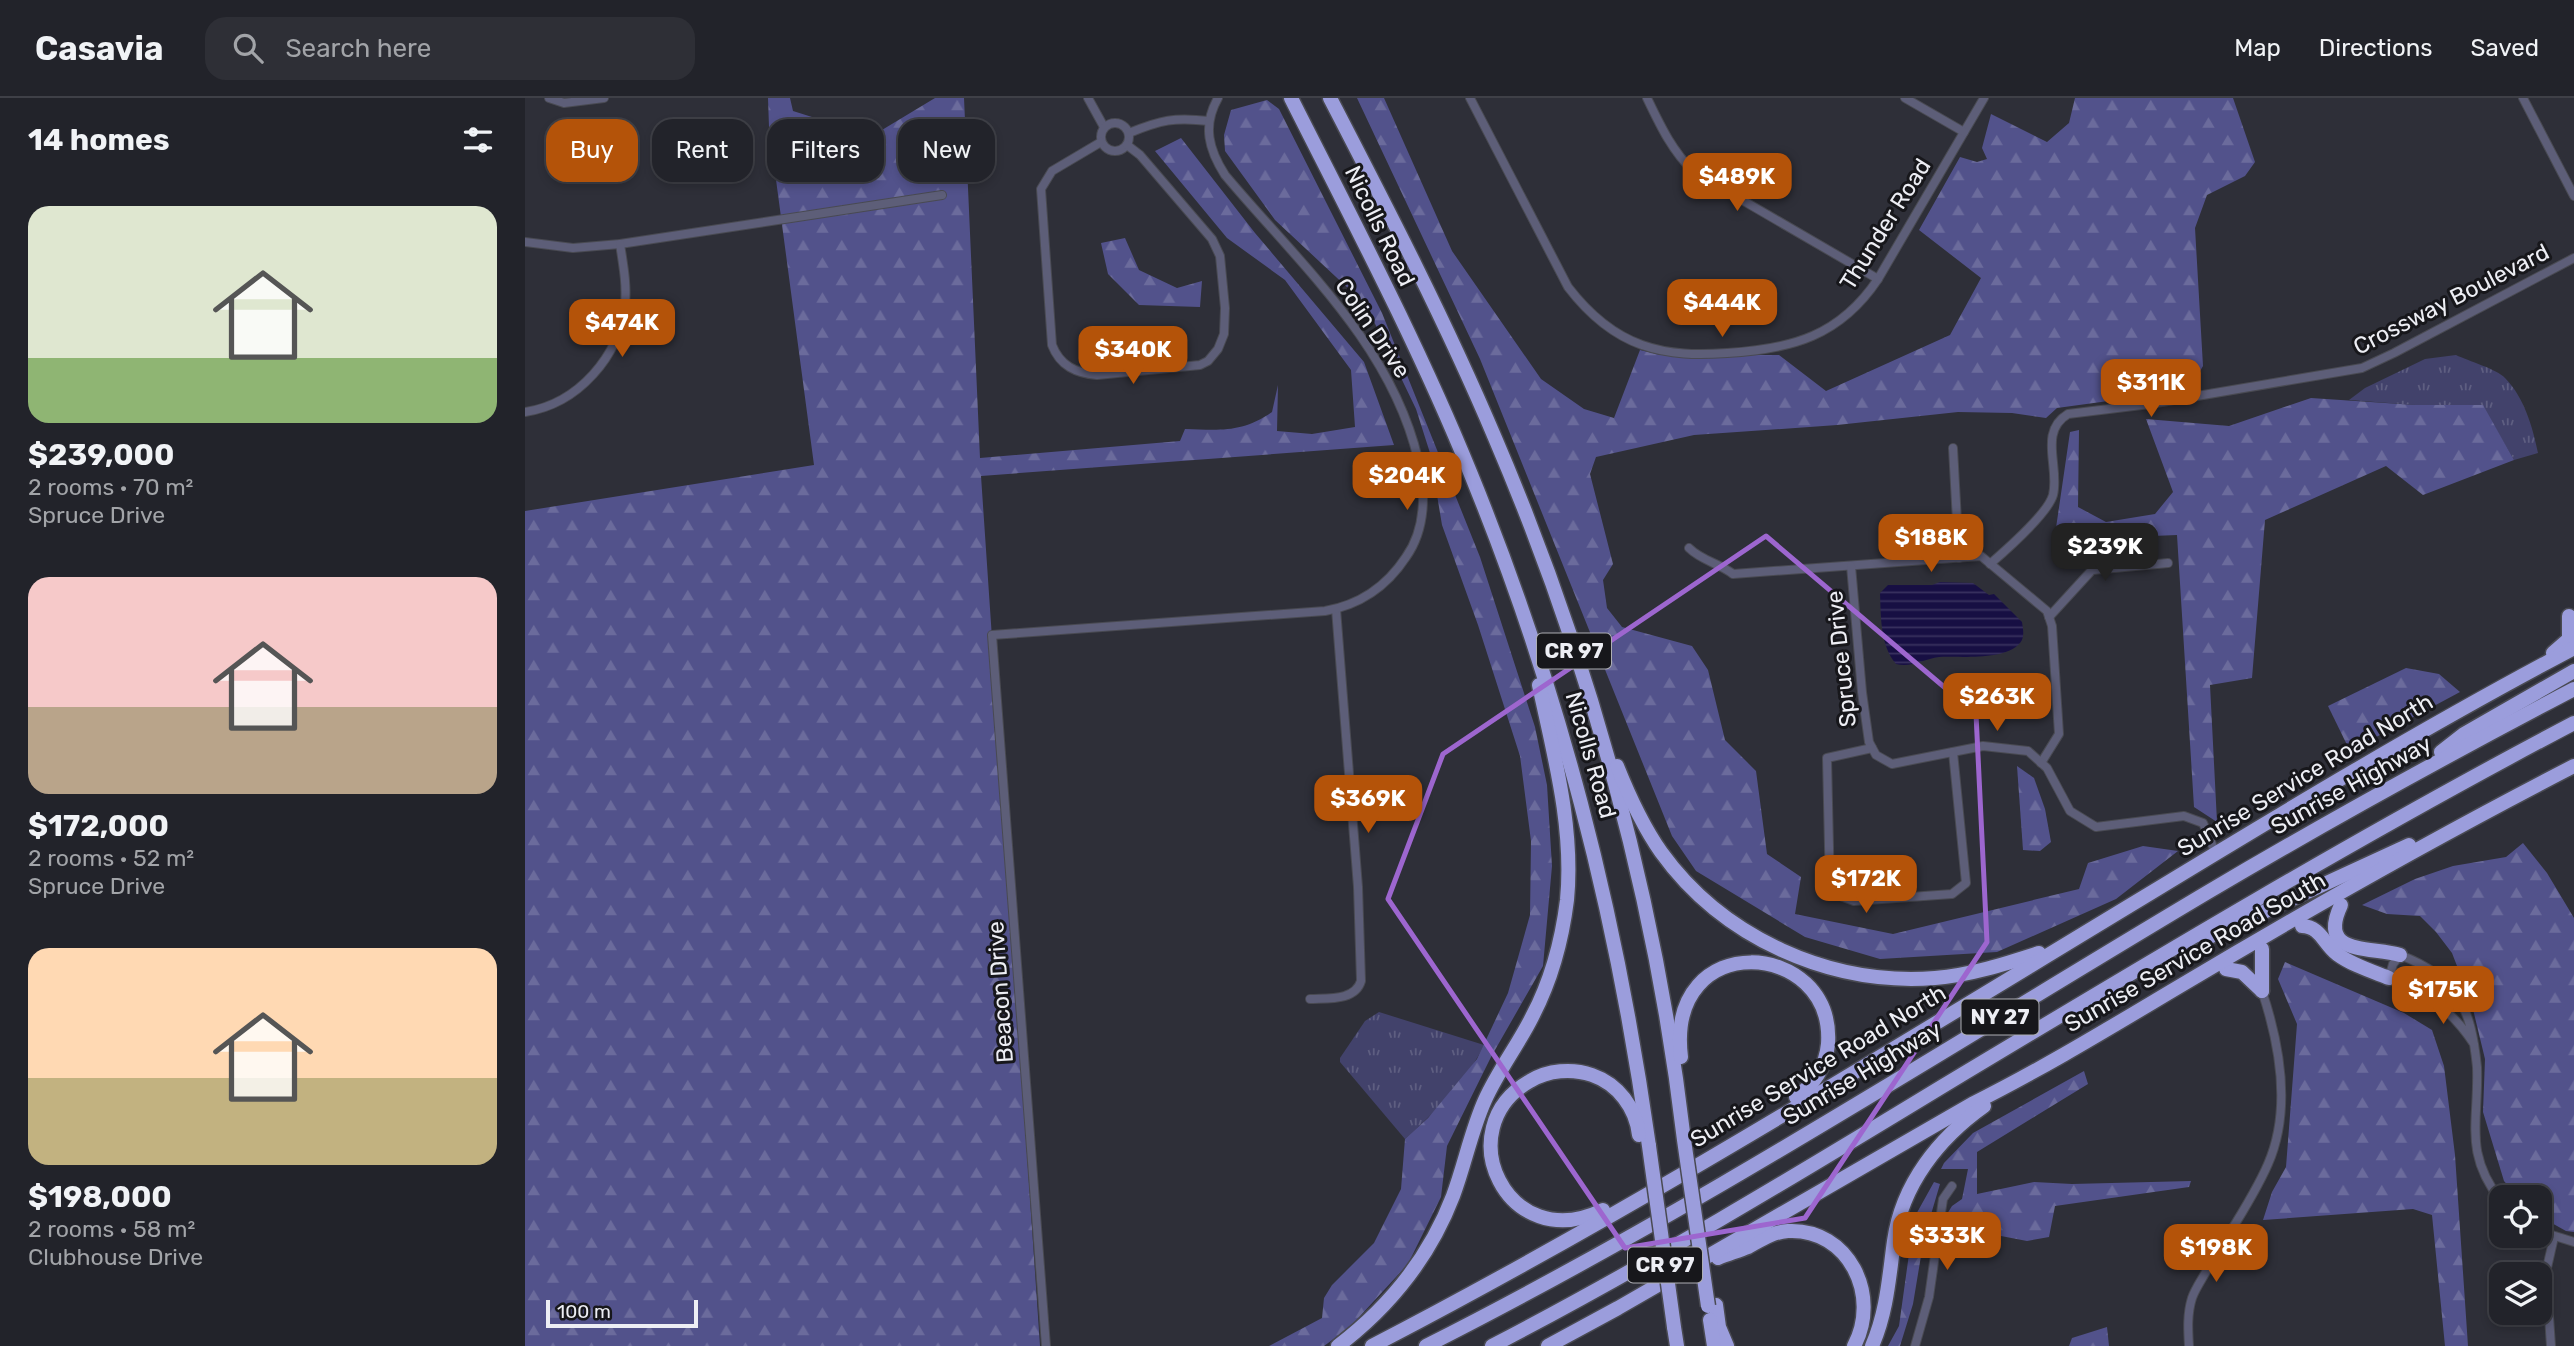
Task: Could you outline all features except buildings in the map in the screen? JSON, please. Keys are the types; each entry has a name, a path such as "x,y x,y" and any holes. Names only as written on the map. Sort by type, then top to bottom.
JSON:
{"highway":[{"path":"1280,98 1312,141"},
{"name":"Nicolls Road","path":"1291,98 1441,406 1486,512 1528,625 1568,751 1600,872 1623,981 1645,1147"},
{"name":"Nicolls Road","path":"1331,98 1438,313 1496,440 1552,586 1590,702 1624,823 1646,917 1712,1306"},
{"path":"1340,98 1353,141"},
{"path":"2537,668 2569,639 2569,616 2574,621"},
{"path":"1338,1346 1388,1301 1413,1270 1435,1235 1454,1195 1485,1100 1533,1015 1549,979 1557,950 1567,899 1566,830 1556,764 1528,625"},
{"name":"Sunrise Service Road North","path":"1372,1346 1506,1275 1662,1185 2215,853 2440,721 2574,648"},
{"path":"2403,781 2464,734 2574,671"},
{"name":"Sunrise Highway","path":"1426,1346 1560,1276 1688,1204 2209,892 2403,781 2574,689"},
{"path":"1590,702 1631,800 1661,852 1705,900 1759,939 1800,958 1842,971 1911,979 1978,971 2067,943"},
{"name":"NY 27","path":"1492,1346 1723,1219 2341,850 2574,723"},
{"name":"Sunrise Service Road South","path":"1548,1346 1961,1110 2133,1016 2178,987 2459,828 2574,766"},
{"path":"2150,962 2402,849 2480,807 2531,789"},
{"path":"2133,1016 2180,996 2341,905 2399,870 2459,828"},
{"path":"2341,905 2335,927 2344,944 2353,949 2384,951 2400,956"},
{"path":"2302,926 2319,932 2336,953 2347,960 2389,978"},
{"path":"2262,949 2262,991"},
{"path":"1681,1111 1680,1024 1691,995 1714,973 1745,962 1766,964 1787,971 1806,985 1823,1013 1828,1035 1826,1057 1818,1075 1804,1092 1738,1140"},
{"path":"2226,969 2242,972 2262,991"},
{"path":"1645,1147 1636,1119 1625,1098 1615,1088 1594,1075 1565,1071 1538,1076 1516,1090 1507,1099 1496,1119 1491,1142 1493,1166 1509,1196 1526,1212 1547,1219 1568,1221 1587,1218 1662,1185"},
{"path":"1872,1346 1886,1303 1897,1228 1919,1174 1935,1149 1955,1129 2021,1079"},
{"name":"CR 97","path":"1645,1147 1657,1203 1675,1346"},
{"path":"1686,1269 1746,1248 1778,1233 1805,1233 1823,1239 1839,1250 1852,1264 1864,1291 1864,1318 1854,1346"},
{"path":"1712,1306 1727,1346"},
{"name":"CR 97","path":"1712,1306 1714,1346"},
{"path":"1567,1346 1618,1308"}],"street":[{"path":"549,98 564,103 604,98"},
{"path":"1088,98 1104,128"},
{"path":"1129,133 1178,117 1209,121 1218,98"},
{"name":"Thunder Road","path":"1470,98 1568,287 1599,322 1641,345 1668,353 1699,355 1779,348 1805,341 1852,311 1878,279 1984,98"},
{"path":"1647,98 1668,141 1680,158 1695,172 1878,279"},
{"path":"1905,98 1964,132"},
{"path":"2523,98 2574,196"},
{"name":"Colin Drive","path":"992,635 1336,609 1351,605 1375,590 1412,549 1420,521 1423,486 1416,449 1392,388 1365,342 1333,300 1225,175 1210,147 1209,121"},
{"path":"1111,124 1125,126 1129,133 1127,145 1122,150 1113,152 1101,142 1101,133 1111,124"},
{"path":"1101,142 1052,171 1041,188 1052,345 1060,361 1082,373 1097,375 1200,365 1218,349 1224,334 1225,308 1217,247 1140,155 1127,145"},
{"path":"525,242 573,248 620,244 942,195"},
{"path":"525,412 538,410 563,399 583,385 603,364 618,336 625,306 626,284 620,244"},
{"name":"Crossway Boulevard","path":"1990,564 2049,503 2053,488 2051,436 2058,420 2068,414 2150,404 2362,368 2574,258"},
{"path":"1953,448 1959,558"},
{"name":"Spruce Drive","path":"1689,548 1698,558 1724,567 1733,574 1981,556 2047,611 2049,617"},
{"path":"2168,563 2092,570 2049,617 2052,626 2059,734 2041,763 2047,768 2070,811 2096,827 2184,816 2203,823 2215,853"},
{"name":"Spruce Drive","path":"1851,566 1862,692 1869,742 1876,755 1892,764 1983,746 2028,751 2041,763"},
{"path":"1310,999 1349,995 1357,990 1361,981 1359,898 1336,609"},
{"name":"Beacon Drive","path":"992,635 1046,1346"},
{"name":"Spruce Drive","path":"1873,748 1827,758 1830,892 1854,901 1952,894 1966,883 1953,751"},
{"path":"2474,1044 2457,1019 2424,995 2389,978 2393,964 2400,956 2433,971 2449,983 2459,997 2469,1021 2474,1044 2477,1079 2474,1142 2482,1171 2491,1185"},
{"path":"2424,995 2430,985 2433,971"},
{"path":"2189,1346 2188,1318 2193,1294 2263,1174 2276,1141 2280,1114 2280,1072 2274,1033 2262,991"},
{"path":"1915,1346 1929,1297 1943,1199 1952,1186"},
{"path":"2551,1346 2546,1272 2554,1237 2574,1242"}],"highlighted area":[{"path":"1766,536 1976,714 1987,942 1805,1218 1625,1248 1388,899 1443,754"}],"green space":[{"path":"768,98 790,98 793,111 818,119 769,119"},
{"path":"935,98 964,98 965,119 900,119"},
{"path":"1357,98 1384,98 1452,251 1541,379 1584,409 1614,418 1640,350 1661,355 1779,355 1826,391 1950,335 1981,278 1919,230 1960,157 1977,162 1987,159 1982,148 1991,114 2047,142 2069,123 2075,98 2233,98 2255,162 2245,176 2207,195 2195,228 2203,366 2189,390 2057,408 2046,418 2012,413 1958,412 1837,425 1694,435 1596,457 1590,474 1613,564 1603,580 1607,608 1622,627 1692,646 1708,670 1725,740 1756,771 1767,854 1801,877 1795,914 1893,934 2079,889 2088,863 2143,846 2178,851 2116,899 1997,952 1880,959 1805,937 1696,871 1672,836 1480,359"},
{"path":"1267,100 1279,109 1382,313 1480,557 1535,727 1547,785 1552,866 1543,966 1491,1057 1447,1146 1441,1197 1408,1264 1350,1327 1324,1346 1269,1346 1322,1318 1324,1298 1332,1285 1374,1243 1401,1189 1405,1139 1428,1118 1477,1059 1508,993 1530,915 1531,841 1520,756 1478,625 1442,525 1430,453 1416,409 1366,305 1275,220 1225,151 1224,135 1231,110"},
{"path":"898,120 898,182 968,182 980,458 1180,441 1185,429 1220,430 1241,427 1272,412 1278,385 1277,431 1312,434 1355,427 1351,370 1285,280 1227,238 1155,151 1181,138 1255,233 1364,362 1394,445 981,476 1040,1346 525,1346 525,511 814,465 776,182 884,182 884,129"},
{"path":"1125,238 1139,270 1177,288 1202,281 1200,307 1139,305 1108,274 1101,243"},
{"path":"2456,355 2496,371 2512,386 2527,413 2538,453 2514,460 2482,405 2415,405 2349,400 2365,388 2425,359"},
{"path":"2311,398 2415,405 2483,405 2514,460 2423,495 2386,466 2265,520 2252,678 2210,685 2217,822 2194,807 2177,535 2079,539 2056,528 2070,432 2079,430 2078,507 2106,522 2155,514 2173,492 2146,419 2229,426"},
{"path":"2406,668 2439,674 2460,692 2350,751 2328,706"},
{"path":"2017,766 2034,778 2045,809 2051,842 2040,851 2023,850"},
{"path":"2523,843 2547,873 2574,918 2574,1232 2552,1223 2552,1185 2508,1185 2504,1181 2483,1112 2485,1059 2472,1005 2452,953 2420,916 2387,914 2362,905 2415,879 2453,866 2506,857"},
{"path":"2285,962 2404,1013 2432,1030 2444,1066 2455,1155 2468,1346 2445,1346 2432,1215 2413,1209 2263,1220 2272,1192 2286,1167 2297,1024 2278,979"},
{"path":"1379,1012 1484,1045 1459,1083 1405,1139 1340,1062 1365,1021"},
{"path":"2084,1071 2088,1084 1977,1152 1977,1194 2034,1182 2072,1184 2191,1181 2189,1187 2055,1206 2049,1237 2027,1241 2001,1236 1969,1235 1951,1227 1947,1214 1952,1206 1962,1199 1968,1169 1941,1169 1944,1163 1973,1133"},
{"path":"1934,1182 1940,1184 1924,1238 1913,1304 1900,1346 1888,1346 1899,1326 1914,1218"},
{"path":"2107,1327 2109,1346 2069,1346 2072,1338"}],"shaded area":[{"path":"1940,582 1973,583 1989,595 1994,594 2022,622 2022,641 2004,653 1939,657 1912,664 1896,664 1884,640 1880,593 1888,585 1932,585"},
{"path":"1989,682 1991,700 1967,701 1966,686"}]}
